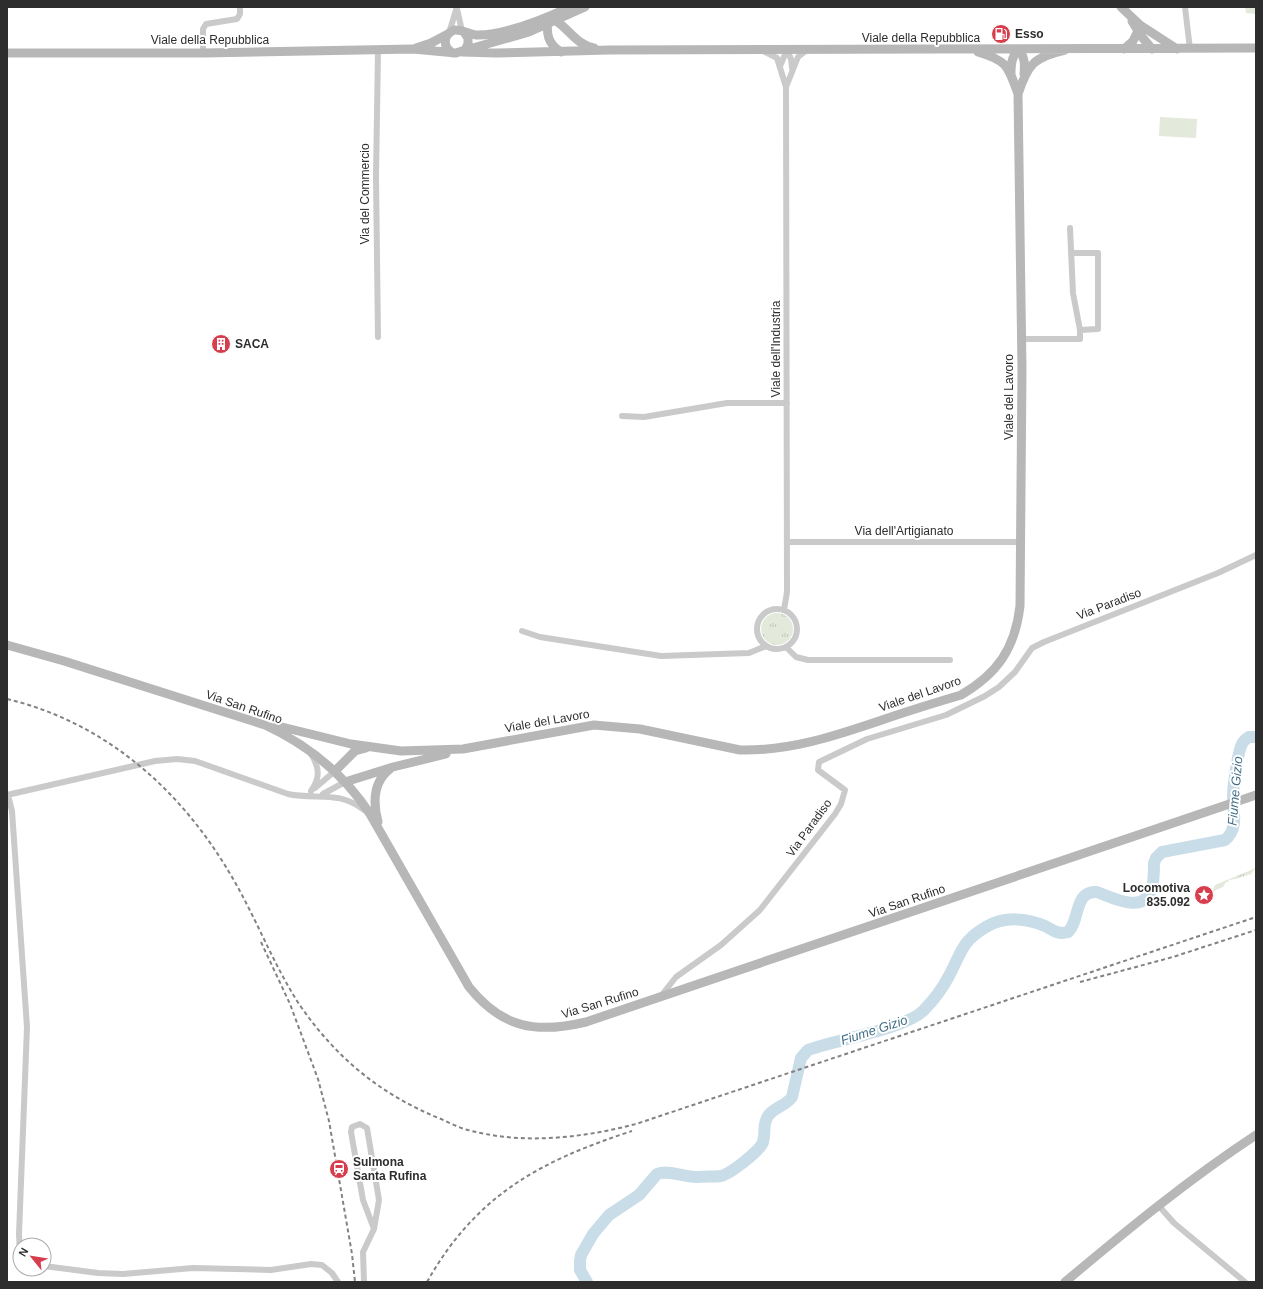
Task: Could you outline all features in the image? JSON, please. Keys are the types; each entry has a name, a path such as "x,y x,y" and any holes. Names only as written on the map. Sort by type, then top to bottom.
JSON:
{"street":[{"path":"203,53 204,29 206,24 237,19 240,14 240,7"},
{"path":"457,7 463,32 468,41 460,52"},
{"path":"457,7 446,45 460,52 551,21 582,8"},
{"path":"449,33 454,30 478,35 551,21 570,7"},
{"path":"1121,7 1131,18 1177,49"},
{"path":"1185,7 1190,48"},
{"path":"574,38 570,23 575,14 582,8"},
{"path":"1131,18 1138,31 1152,49"},
{"path":"551,21 548,38 554,48 561,52"},
{"name":"Viale della Repubblica","path":"551,21 586,46 609,50"},
{"path":"1124,49 1133,41 1138,31"},
{"path":"1149,31 1155,40 1152,49"},
{"name":"Viale della Repubblica","path":"413,49 431,43 449,33"},
{"name":"Viale della Repubblica","path":"7,53 203,53 413,49 496,54 609,50 1065,50 1256,48"},
{"path":"1011,73 1013,55 1018,49 1022,54 1025,63 1024,76"},
{"name":"Via del Commercio","path":"378,50 376,177 378,337"},
{"name":"Viale dell'Industria","path":"762,50 777,58 786,87 787,592 784,610"},
{"path":"780,66 787,50"},
{"path":"787,50 791,58 792,70"},
{"name":"Viale dell'Industria","path":"786,87 798,57 807,50"},
{"path":"970,50 994,57 1005,64 1011,73 1018,94"},
{"path":"1018,94 1024,76 1032,63 1042,56 1065,50"},
{"name":"Viale del Lavoro","path":"345,782 393,767 462,749 594,725 640,729 740,750 779,748 827,739 961,695 979,684 1004,657 1013,639 1020,606 1021,339 1018,94"},
{"path":"1021,339 1080,339 1080,330 1073,293 1070,228"},
{"path":"1072,253 1098,252 1098,329 1080,330"},
{"path":"622,416 644,417 727,403 787,402"},
{"name":"Via dell'Artigianato","path":"787,542 1021,542"},
{"name":"Via Paradiso","path":"661,996 676,977 721,945 760,910 835,814 841,804 846,790 818,770 819,762 867,739 946,715 985,696 999,687 1015,672 1032,648 1218,573 1256,554"},
{"path":"522,630 540,637 661,656 749,653 766,646 778,649 786,647 796,637 797,628 795,619 784,610 770,610 759,620 758,634 766,646"},
{"name":"Via San Rufino","path":"7,645 64,661 265,724 306,748 335,771 370,814 469,987 489,1009 503,1018 530,1027 556,1028 586,1022 1149,833 1256,795"},
{"path":"786,647 796,657 808,660 950,660"},
{"path":"979,684 985,696"},
{"name":"Viale del Lavoro","path":"265,724 282,727 321,738 370,747 414,751 462,749"},
{"name":"Viale del Lavoro","path":"335,771 356,751 370,747"},
{"path":"306,748 314,759 318,772 314,794"},
{"path":"19,1237 27,1027 12,811 7,795 156,761 177,759 195,761 288,794 302,796 326,793 345,782"},
{"path":"379,830 375,812 375,796 383,775 393,767"},
{"path":"314,794 335,771"},
{"path":"314,794 344,798 370,814"},
{"path":"364,1282 363,1252 374,1229 378,1206 378,1190 367,1128 360,1124 352,1127 351,1132 363,1200 374,1229"},
{"path":"1066,1282 1210,1165 1256,1135"},
{"path":"1158,1206 1174,1223 1245,1282"},
{"path":"52,1267 110,1275 145,1274 193,1268 270,1270 311,1264 322,1265 332,1273 338,1282"}],"green space":[{"path":"1245,7 1256,7 1256,14 1246,13"},
{"path":"1160,117 1197,119 1196,138 1159,136"},
{"path":"774,613 780,613 790,620 793,629 792,635 786,642 780,645 774,645 764,638 761,632 761,626 768,616"},
{"path":"1256,868 1250,875 1248,874 1244,877 1242,876 1240,878 1229,880 1223,887 1212,892 1215,885"}],"waterway":[{"name":"Fiume Gizio","path":"587,1282 580,1270 581,1255 593,1234 609,1215 639,1195 657,1174 667,1172 694,1177 721,1176 744,1162 761,1146 763,1142 765,1123 768,1116 773,1110 787,1102 792,1097 801,1058 808,1050 885,1029 914,1017 923,1011 945,983 967,942 978,932 993,923 1016,919 1038,923 1058,932 1068,932 1072,927 1078,907 1084,896 1097,892 1128,902 1136,903 1143,901 1148,896 1152,888 1154,879 1154,863 1156,858 1162,852 1225,840 1234,825 1233,791 1240,748 1243,742 1249,737 1256,737"}],"railway":[{"path":"7,699 42,710 76,724 107,742 136,763 162,786 187,813 209,841 238,888 289,988 313,1023 344,1058 379,1086 419,1109 458,1127 489,1135 552,1138 595,1133 636,1124 1256,917"},
{"path":"1080,982 1173,957 1256,930"},
{"path":"261,942 290,1004 318,1079 329,1121 352,1254 355,1282"},
{"path":"427,1282 446,1252 467,1226 489,1204 513,1185 568,1155 632,1131"}],"place":[{"name":"Esso","path":"1001,34"},
{"name":"SACA","path":"221,344"},
{"name":"Locomotiva 835.092","path":"1204,895"},
{"name":"Sulmona Santa Rufina","path":"339,1169"}]}
